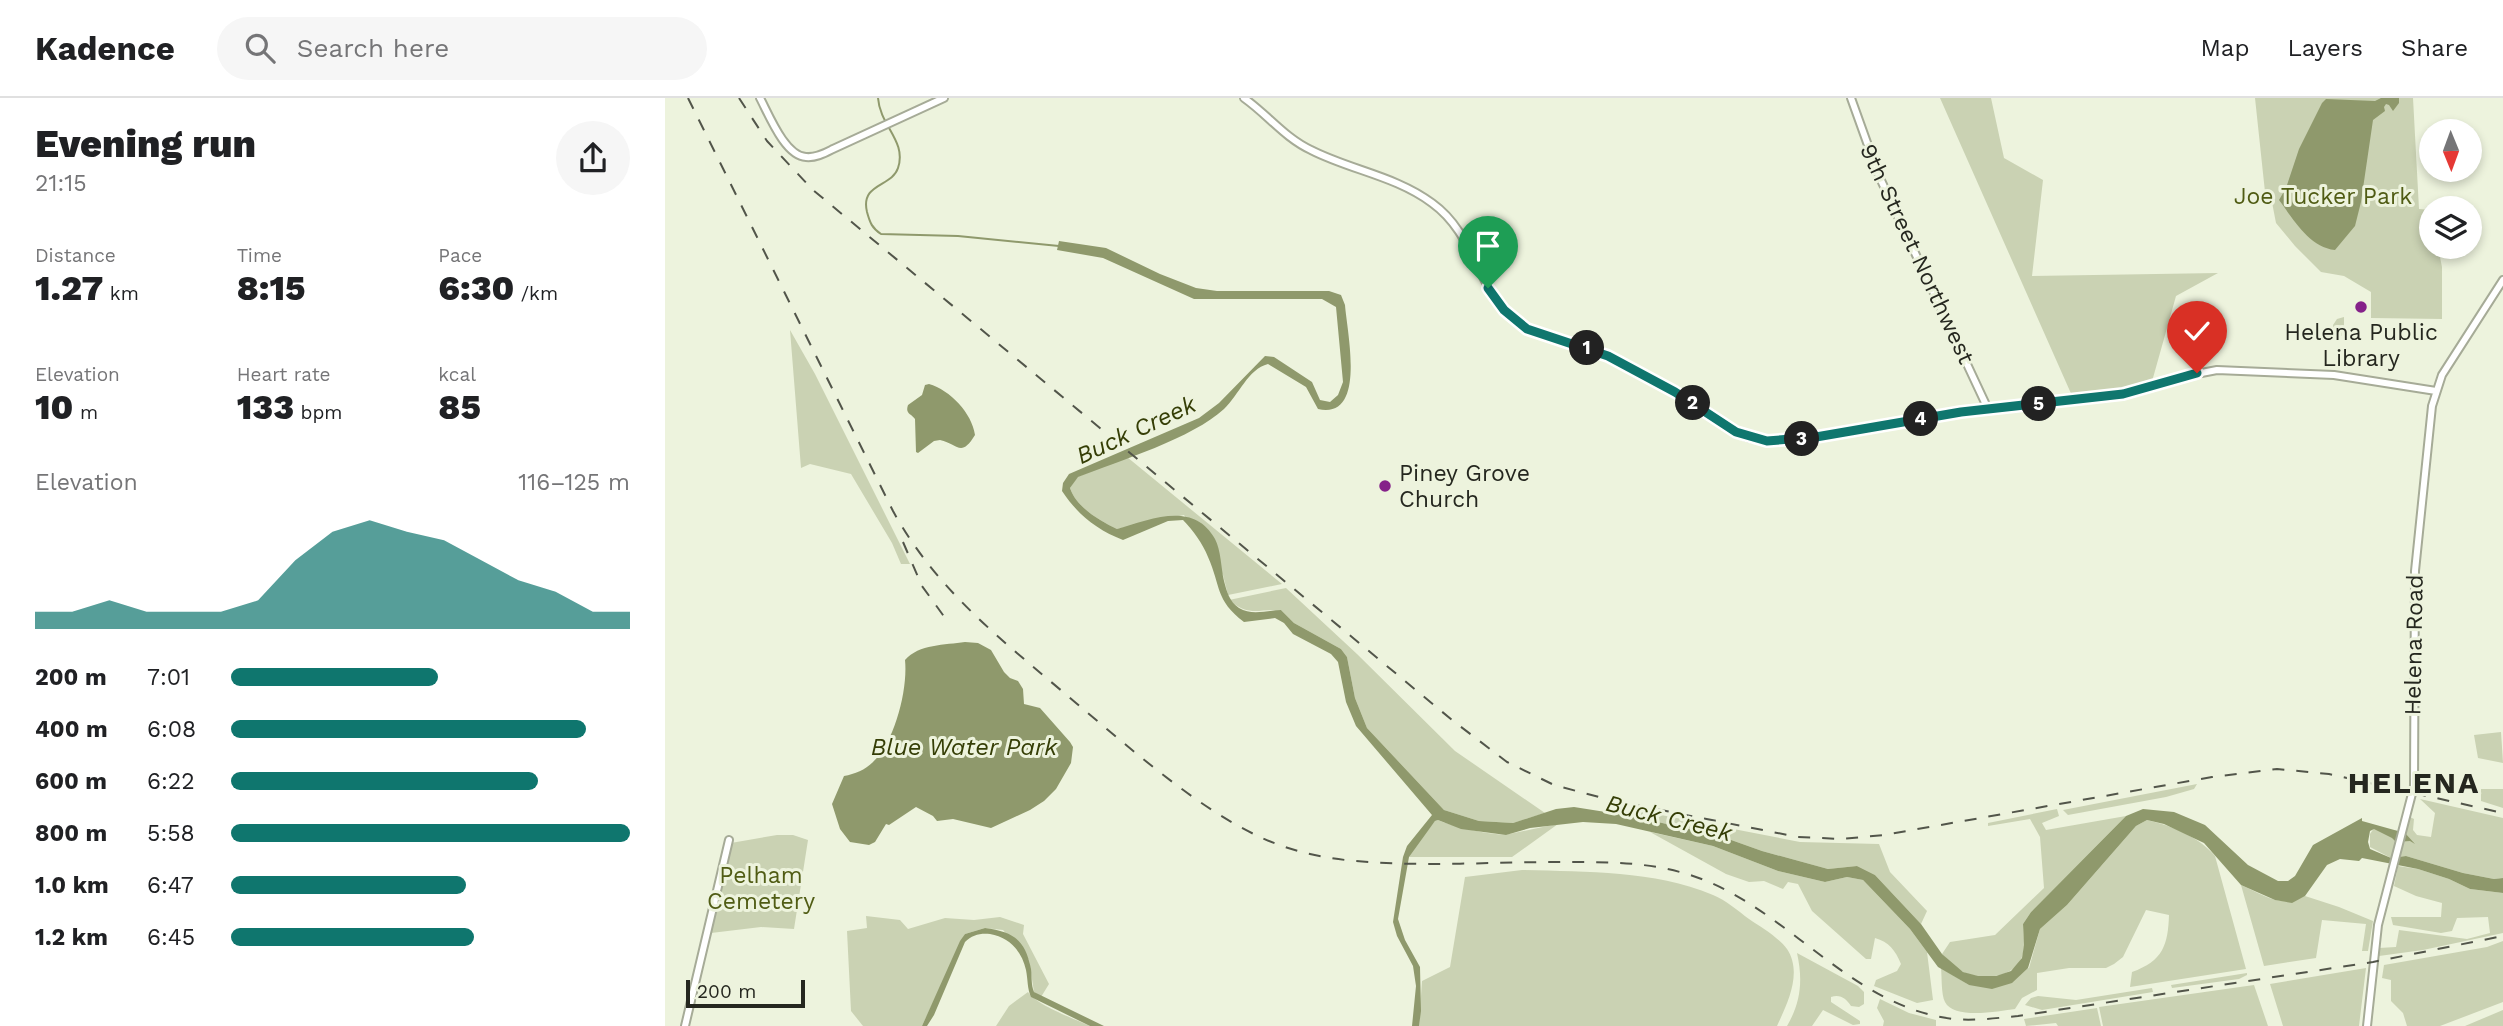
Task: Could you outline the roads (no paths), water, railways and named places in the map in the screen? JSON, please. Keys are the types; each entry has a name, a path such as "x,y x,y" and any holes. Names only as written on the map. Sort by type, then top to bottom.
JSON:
{"street":[{"path":"760,98 786,145 800,156 815,156 893,124 944,98"},
{"path":"1244,98 1280,130 1308,149 1403,186 1437,206 1454,223 1468,243 1495,299 1521,324 1542,335 1588,348 1626,365 1749,438 1780,441 1988,409 2123,394 2197,373 2228,370 2334,375 2436,391"},
{"name":"9th Street Northwest","path":"1851,98 1879,176 1988,409"},
{"name":"Helena Road","path":"2367,1026 2375,940 2414,777 2415,571 2430,421 2442,374 2503,280"},
{"path":"685,1026 729,840"}],"water":[{"path":"2381,98 2399,98 2399,103 2393,111 2386,104 2385,111 2373,120 2355,226 2335,250 2326,248 2317,244 2296,224 2279,200 2286,188 2299,149 2326,99 2375,101"},
{"path":"1059,241 1106,248 1196,288 1217,291 1329,291 1341,295 1345,305 1351,371 1349,388 1343,401 1333,409 1318,409 1306,387 1268,364 1255,371 1224,409 1211,420 1155,448 1078,477 1070,488 1083,507 1096,518 1117,529 1170,516 1183,516 1206,527 1217,543 1227,593 1233,602 1249,612 1281,610 1294,623 1341,649 1347,657 1355,698 1367,728 1444,810 1479,821 1513,823 1556,809 1574,807 1631,816 1720,836 1828,869 1857,866 1875,875 1921,924 1942,954 1963,972 1978,976 1996,976 2011,971 2022,958 2023,924 2031,912 2126,816 2143,809 2174,812 2205,825 2248,865 2278,881 2288,881 2295,876 2313,845 2362,818 2362,821 2405,833 2415,844 2410,841 2396,842 2374,829 2370,831 2370,849 2391,858 2406,856 2463,873 2494,879 2503,878 2503,893 2470,889 2418,869 2362,858 2359,861 2340,859 2327,865 2305,896 2292,903 2275,900 2241,885 2204,843 2164,824 2147,820 2136,826 2067,905 2040,929 2028,968 2012,983 1992,989 1969,985 1938,967 1910,929 1863,880 1847,877 1825,882 1778,871 1713,846 1616,824 1583,822 1530,828 1506,835 1461,829 1438,820 1409,857 1398,919 1405,940 1420,967 1419,1026 1412,1026 1416,986 1413,966 1397,936 1393,922 1407,846 1432,815 1356,726 1346,702 1338,662 1331,654 1293,634 1284,623 1275,618 1244,622 1235,614 1223,599 1203,547 1183,520 1168,521 1123,540 1088,520 1062,491 1063,483 1069,474 1199,418 1219,403 1265,356 1274,357 1312,382 1320,400 1330,402 1338,395 1343,382 1336,307 1322,299 1194,299 1103,258 1057,250"},
{"path":"929,384 945,391 965,411 975,435 963,448 940,440 916,452 915,419 907,408 922,395 925,385"},
{"name":"Blue Water Park","path":"965,642 978,643 991,650 1004,672 1018,681 1023,689 1024,704 1040,708 1070,742 1073,747 1071,763 1056,789 1044,801 991,828 953,819 937,821 916,807 889,825 886,824 875,842 869,845 850,842 840,829 832,804 844,776 870,765 888,741 902,699 905,660 925,648"},
{"path":"985,928 1010,935 1021,944 1031,969 1034,992 1104,1026 1090,1026 1031,997 1026,970 1018,951 1003,938 980,934 965,942 934,1015 927,1026 922,1026 960,941 965,934"}],"waterway":[{"name":"Buck Creek","path":"878,98 900,158 895,174 872,190 868,196 867,212 878,232 958,236 1059,246"}],"railway":[{"path":"688,98 893,511 931,567 952,592 999,638 1141,758 1212,810 1260,837 1306,853 1355,861 1431,864 1606,862 1639,864 1687,874 1723,888 1755,907 1848,975 1881,995 1915,1010 1953,1019 2018,1016 2373,962 2503,936"},
{"path":"739,98 767,141 813,190 1452,720 1507,762 1554,785 1610,800 1798,837 1841,839 1884,835 2212,777 2277,769 2329,774 2503,813"},
{"path":"903,542 922,586 948,622"}],"place":[{"name":"Helena Public Library","path":"2361,307"},
{"name":"Piney Grove Church","path":"1385,486"}],"district":[{"name":"HELENA","path":"2414,782"}],"park label":[{"name":"Joe Tucker Park","path":"2323,196"},
{"name":"Pelham Cemetery","path":"761,888"}]}
